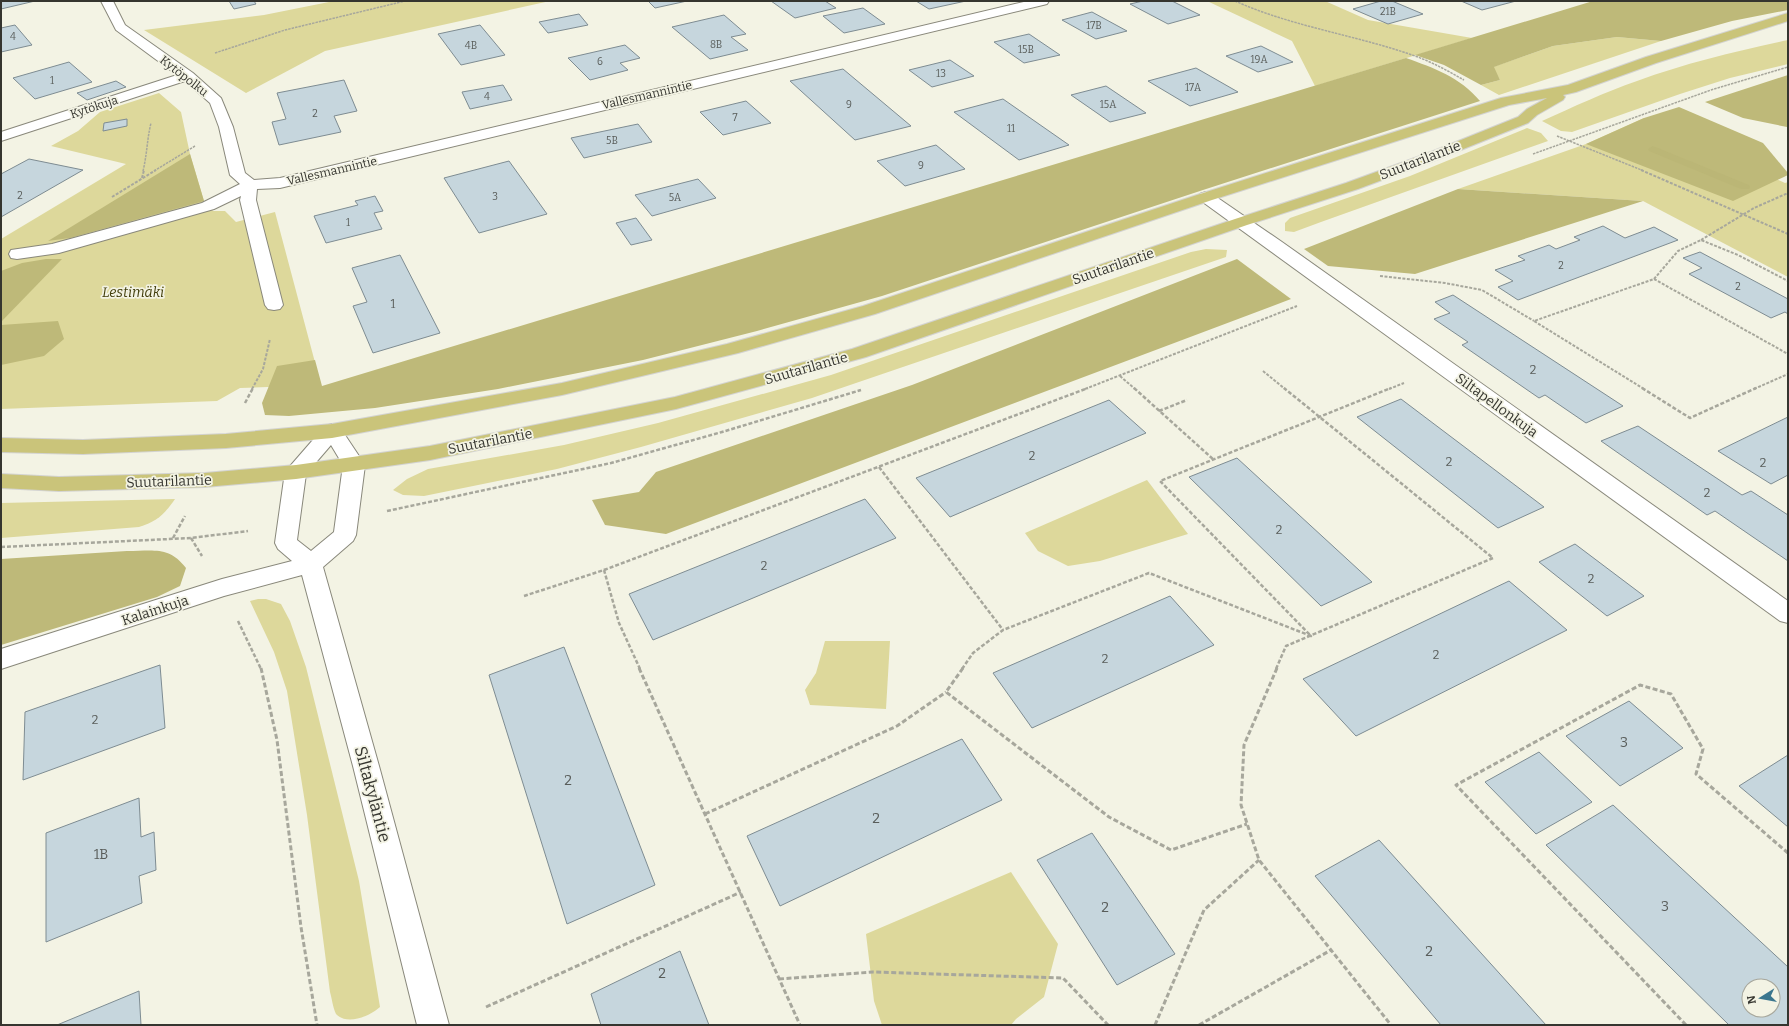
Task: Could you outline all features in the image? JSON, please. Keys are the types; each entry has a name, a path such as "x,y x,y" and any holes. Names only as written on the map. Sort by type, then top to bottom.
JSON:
{"main road":[{"name":"Suutarilantie","path":"1,445 83,447 226,441 332,431 562,389 731,349 869,310 1206,197 1506,101 1571,89 1651,60 1788,17"},
{"name":"Suutarilantie","path":"1705,44 1773,34"},
{"name":"Suutarilantie","path":"1,481 59,484 204,480 296,472 354,465 430,452 676,404 859,353 1241,222 1352,186 1524,120 1532,112 1571,89"}],"street":[{"name":"Kytöpolku","path":"107,1 120,27 182,72 216,101 226,127 238,175 250,185"},
{"name":"Vallesmannintie","path":"250,185 280,183 1043,1"},
{"name":"Kytökuja","path":"1,138 182,72"},
{"path":"17,254 53,249 208,206 250,185"},
{"path":"250,185 248,200 274,305"},
{"name":"Siltapellonkuja","path":"1206,197 1788,614"},
{"path":"332,431 354,465 345,536 311,564 286,543 287,526 296,472 332,431"},
{"name":"Kalainkuja","path":"1,659 222,588 311,564"},
{"name":"Siltakyläntie","path":"311,564 366,766 433,1025"}],"path":[{"path":"182,72 242,43 326,19 405,1"},
{"path":"1235,1 1262,13 1292,22 1396,49 1450,70"},
{"path":"1532,155 1711,90 1788,67"},
{"path":"141,179 147,154 147,139 152,121"},
{"path":"109,199 226,127"},
{"path":"1569,141 1671,182 1788,234"},
{"path":"1534,321 1654,279 1678,251 1701,240 1776,197 1788,193"},
{"path":"1701,240 1738,255 1788,281"},
{"path":"1314,273 1397,277 1445,283 1482,290 1690,418 1788,374"},
{"path":"1654,279 1788,354"},
{"path":"242,409 263,369 276,314 274,305"},
{"path":"524,596 604,570 879,467 1120,376 1297,306"},
{"path":"1263,371 1494,558 1286,646 1244,744 1241,805 1259,860 1391,1025"},
{"path":"1120,376 1214,460"},
{"path":"1311,636 1160,481 1404,383"},
{"path":"1159,411 1187,400"},
{"path":"879,467 1003,630"},
{"path":"191,538 222,588 263,672 277,740 301,926 317,1025"},
{"path":"604,570 619,623 800,1025"},
{"path":"705,814 897,726 946,692 973,653 1003,630 1149,573 1311,636"},
{"path":"1686,1025 1456,785 1640,685 1672,694 1704,749 1696,774 1788,853"},
{"path":"946,692 1109,817 1171,850 1247,824"},
{"path":"1155,1025 1204,910 1259,860"},
{"path":"486,1007 741,892"},
{"path":"1199,1025 1331,950"},
{"path":"779,979 873,972 1063,978 1108,1025"}],"green space":[{"path":"334,1 550,1 325,51 246,93 144,30 264,15"},
{"path":"1207,1 1325,1 1368,20 1472,38 1315,86 1292,41"},
{"path":"1617,37 1661,41 1499,95 1481,85 1500,80 1493,67 1553,46"},
{"path":"1788,40 1788,64 1730,78 1572,132 1561,131 1542,121 1625,85 1655,75 1712,58"},
{"name":"Lestimäki","path":"159,93 181,112 190,154 204,201 213,211 225,211 236,222 275,212 321,385 240,388 217,401 1,409 1,239 126,164 51,146 78,131 100,112"},
{"path":"1644,118 1785,183 1788,182 1788,277 1643,201 1458,189 1586,144"},
{"path":"1527,128 1541,133 1548,141 1294,232 1285,231 1285,223 1290,218 1410,176"},
{"path":"1206,249 1227,250 1226,257 812,398 641,447 557,469 424,496 403,495 393,490 407,479 428,469 564,445 658,423 831,375 1191,252"},
{"path":"1147,480 1188,534 1100,561 1068,566 1038,551 1025,533"},
{"path":"175,499 167,510 159,517 139,527 1,538 1,503"},
{"path":"266,599 281,604 290,621 306,667 359,881 380,1007 370,1014 358,1018 341,1018 336,1014 333,1006 307,815 287,691 274,652 250,601"},
{"path":"825,641 890,641 886,709 810,705 805,690 816,673"},
{"path":"1011,872 1058,944 1044,997 1016,1019 1011,1025 882,1025 874,1001 866,934"}],"shaded area":[{"path":"1593,1 1788,1 1788,10 1732,21 1661,41 1617,37 1553,46 1494,67 1500,80 1481,85 1444,65 1415,55"},
{"path":"1406,58 1455,79 1480,101 1203,190 882,296 757,331 643,360 498,389 375,408 289,416 265,415 262,403 277,366 315,360 322,386"},
{"path":"1788,75 1787,127 1743,118 1705,102"},
{"path":"1679,107 1763,143 1788,173 1788,175 1733,201 1586,144 1644,118"},
{"path":"190,154 204,201 70,238 48,241"},
{"path":"1458,189 1643,201 1415,274 1328,266 1304,249"},
{"path":"46,259 62,259 1,322 1,271 22,263"},
{"path":"1237,259 1291,299 666,534 605,525 592,500 639,492 656,472 912,385"},
{"path":"58,321 64,339 44,356 1,365 1,325"},
{"path":"127,551 160,551 173,556 186,568 180,586 157,597 1,645 1,559"}],"building":[{"path":"1,1 35,1 1,9"},
{"path":"229,1 254,1 256,4 234,9"},
{"path":"648,1 687,1 655,8"},
{"path":"771,1 825,1 836,8 795,18"},
{"path":"916,1 966,1 929,9"},
{"path":"1143,1 1172,1 1200,15 1168,24 1130,4"},
{"path":"1381,1 1392,1 1423,14 1388,24 1353,9"},
{"path":"1461,1 1516,1 1482,10"},
{"path":"863,8 885,24 844,33 823,16"},
{"path":"1092,12 1127,31 1096,39 1062,20"},
{"path":"579,14 588,25 548,33 539,22"},
{"path":"724,15 746,34 731,37 748,50 710,59 672,27"},
{"path":"15,25 32,45 1,52 1,28"},
{"path":"480,25 505,55 461,65 438,34"},
{"path":"1029,34 1060,55 1024,63 994,42"},
{"path":"625,45 640,58 620,63 628,70 590,80 568,58"},
{"path":"1261,46 1293,62 1258,72 1226,56"},
{"path":"950,60 974,76 932,87 909,70"},
{"path":"69,62 92,82 35,99 13,78"},
{"path":"1196,68 1238,92 1190,106 1148,81"},
{"path":"843,69 911,126 855,140 790,81"},
{"path":"344,80 357,111 334,116 341,132 279,145 272,122 286,119 277,93"},
{"path":"116,81 126,87 87,100 77,93"},
{"path":"503,85 512,100 470,109 462,92"},
{"path":"1106,86 1146,113 1110,122 1071,95"},
{"path":"1003,99 1069,145 1019,160 954,112"},
{"path":"746,101 771,123 723,135 700,112"},
{"path":"127,119 127,126 103,131 104,123"},
{"path":"638,124 652,142 584,158 571,138"},
{"path":"936,145 965,169 905,186 877,161"},
{"path":"29,159 83,170 1,217 1,174"},
{"path":"509,161 547,214 479,233 444,178"},
{"path":"698,179 716,198 652,216 635,195"},
{"path":"375,196 383,211 374,213 382,229 326,243 314,216 358,205 355,201"},
{"path":"636,218 652,240 631,245 616,223"},
{"path":"1603,226 1625,238 1654,227 1678,240 1518,300 1498,287 1513,281 1495,270 1525,260 1518,256 1549,245 1556,249 1580,240 1574,237"},
{"path":"1700,252 1788,299 1788,314 1785,312 1771,318 1689,274 1702,268 1683,258"},
{"path":"400,255 440,333 373,353 353,306 367,302 352,268"},
{"path":"1453,295 1623,406 1586,423 1545,395 1539,398 1462,345 1468,342 1434,319 1450,313 1435,302"},
{"path":"1401,399 1544,507 1498,528 1357,417"},
{"path":"1109,400 1146,433 950,517 916,478"},
{"path":"1788,417 1788,475 1771,484 1718,451"},
{"path":"1638,426 1742,495 1751,491 1788,515 1788,561 1715,511 1707,515 1601,441"},
{"path":"1237,458 1372,582 1321,606 1189,477"},
{"path":"865,499 896,538 653,640 629,594"},
{"path":"1575,544 1644,596 1607,616 1539,562"},
{"path":"1509,581 1567,630 1356,736 1303,679"},
{"path":"1170,596 1214,645 1032,728 993,673"},
{"path":"564,647 655,885 567,924 489,675"},
{"path":"160,665 165,728 23,780 25,712"},
{"path":"1629,701 1683,748 1620,786 1566,736"},
{"path":"962,739 1002,800 780,906 747,836"},
{"path":"1539,752 1592,802 1536,834 1485,782"},
{"path":"1788,755 1788,827 1739,786"},
{"path":"139,798 141,837 154,832 156,870 139,876 142,903 46,942 46,833"},
{"path":"1613,805 1788,967 1788,1025 1729,1025 1546,845"},
{"path":"1092,833 1175,954 1117,985 1037,860"},
{"path":"1379,840 1546,1025 1441,1025 1315,876"},
{"path":"680,951 709,1025 601,1025 591,994"},
{"path":"139,991 141,1025 57,1025"}],"waterway":[{"path":"1653,149 1745,187"}]}
